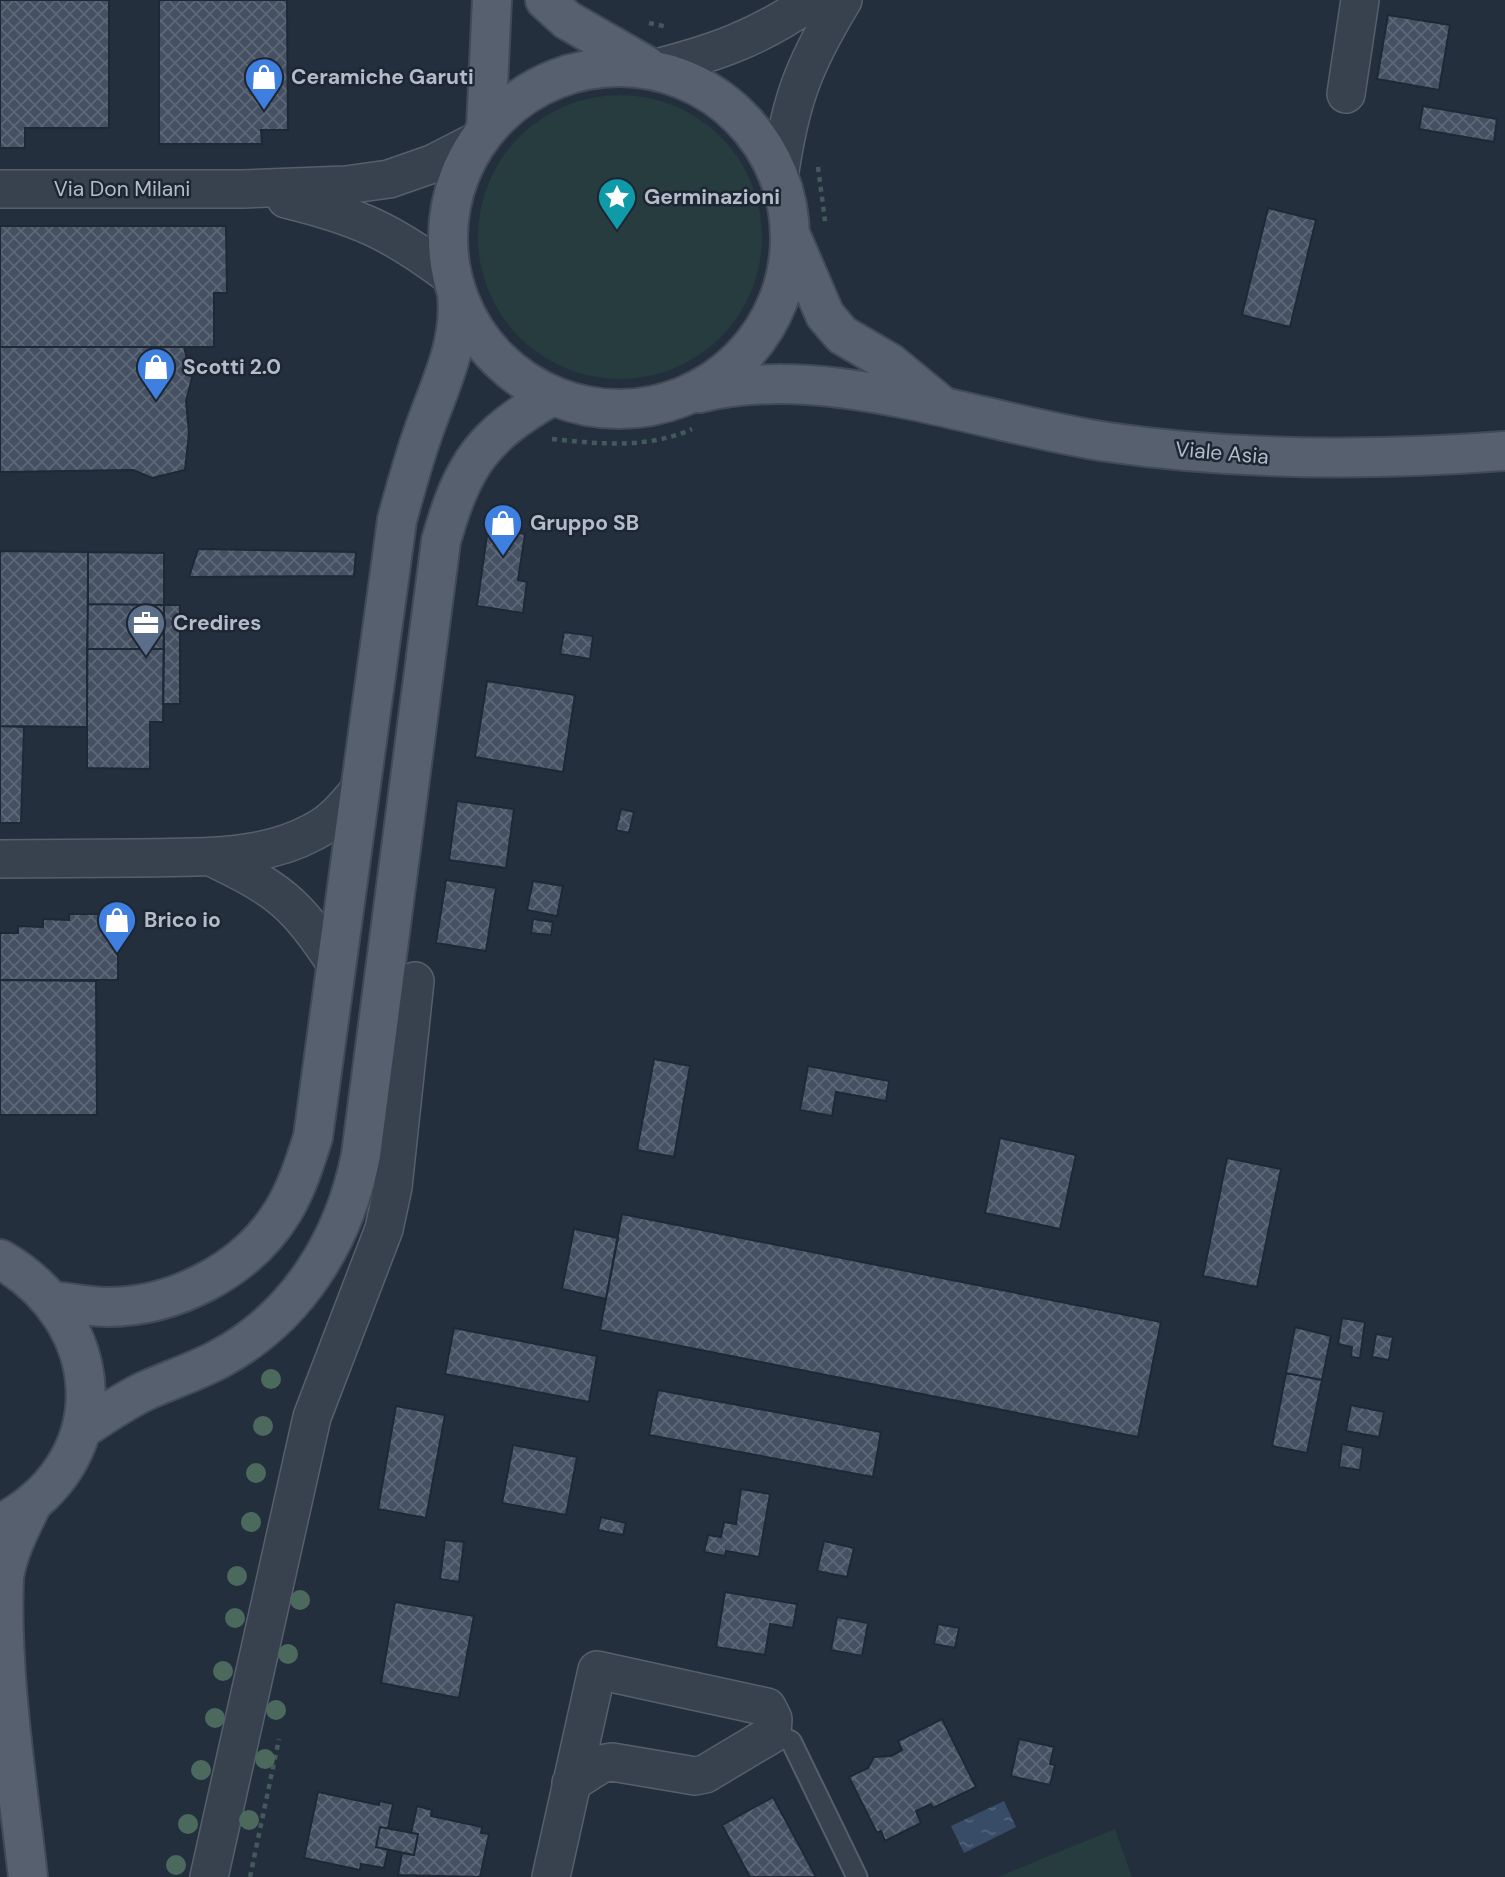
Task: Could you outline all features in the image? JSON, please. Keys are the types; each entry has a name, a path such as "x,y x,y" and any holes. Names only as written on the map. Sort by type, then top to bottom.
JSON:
{"main road":[{"path":"481,135 492,0"},
{"path":"545,0 567,20 652,69 707,90 730,107 768,152 787,206 808,233 825,315 842,335 890,363 943,406"},
{"path":"54,1300 109,1307 156,1301 191,1289 223,1271 267,1234 297,1183 313,1137 397,520 423,432 452,355 460,318 448,240 453,193 481,135 515,100 551,79 590,68 621,66 652,69"},
{"path":"454,286 478,337 494,355 521,378 552,396 604,409 659,405 690,412 710,383 734,366 759,336 781,293 789,265 808,233"},
{"name":"Viale Asia","path":"690,412 739,386 792,383 943,406 1062,435 1225,454 1369,459 1505,451"},
{"path":"81,1430 118,1405 218,1359 251,1340 297,1296 323,1259 343,1222 360,1155 442,541 457,492 481,450 511,419 552,396"},
{"path":"0,1259 27,1274 54,1300 72,1330 83,1362 86,1396 81,1430 70,1459 53,1485 15,1515 5,1575 1,1623 5,1697 28,1877"}],"street":[{"path":"652,69 716,52 754,37 812,0"},
{"path":"779,178 797,88 813,50 843,0"},
{"path":"1346,94 1360,0"},
{"name":"Via Don Milani","path":"0,189 244,189 346,185 389,179 432,164 481,135"},
{"name":"Via Don Milani","path":"244,189 362,220 414,248 454,286"},
{"path":"0,859 211,857 287,844 313,832 343,810 360,789"},
{"path":"211,857 250,875 293,906 309,922 337,966"},
{"path":"209,1877 312,1417 383,1229 393,1187 415,981"},
{"path":"551,1877 571,1783 597,1670 767,1707 773,1719 772,1734 705,1774 684,1776 612,1762 601,1764 571,1783"}],"lane":[{"path":"772,1734 791,1741 857,1877"}],"path":[{"path":"645,22 670,28"},
{"path":"808,233 816,160"},
{"path":"540,443 552,439 634,443 675,436 690,412"}],"green space":[{"path":"620,95 661,101 687,112 710,127 730,147 745,170 756,196 762,237 756,278 745,304 730,327 710,347 687,362 661,373 620,379 579,373 553,362 530,347 510,327 495,304 484,278 478,237 484,196 495,170 510,147 530,127 553,112 579,101"},
{"path":"1115,1829 1132,1877 998,1877"}],"water":[{"path":"1004,1801 1016,1827 964,1853 951,1826"}],"building":[{"path":"0,0 109,0 109,128 25,128 25,148 0,148"},
{"path":"159,0 287,0 288,130 261,130 262,144 159,144"},
{"path":"1388,15 1450,25 1439,90 1377,79"},
{"path":"1423,106 1497,119 1494,142 1419,129"},
{"path":"1268,208 1316,220 1290,327 1242,315"},
{"path":"0,226 226,226 227,293 214,293 214,347 0,347"},
{"path":"0,347 184,347 192,378 186,401 189,433 185,470 152,478 133,470 0,472"},
{"name":"Gruppo SB","path":"488,528 525,534 518,580 527,582 523,613 477,606"},
{"path":"198,549 356,552 354,576 189,577"},
{"path":"0,551 88,552 87,727 0,726"},
{"path":"88,552 164,553 164,605 88,604"},
{"path":"88,604 164,605 164,649 87,649"},
{"path":"164,605 180,605 180,704 163,704"},
{"path":"564,632 593,636 590,659 560,654"},
{"path":"87,649 164,649 163,722 150,722 150,769 87,768"},
{"path":"487,681 575,695 563,772 475,757"},
{"path":"0,726 24,727 21,823 0,823"},
{"path":"457,801 514,809 506,868 449,860"},
{"path":"621,809 634,812 629,833 616,830"},
{"path":"446,880 496,888 486,951 436,943"},
{"path":"533,881 563,886 557,916 527,910"},
{"path":"69,914 118,914 118,980 0,980 0,933 18,933 18,926 43,927 43,919 69,920"},
{"path":"533,919 553,922 551,935 531,933"},
{"path":"0,980 96,981 97,1115 0,1115"},
{"path":"654,1059 690,1066 674,1157 637,1150"},
{"path":"808,1066 889,1081 886,1101 836,1092 832,1116 800,1110"},
{"path":"1000,1138 1076,1155 1060,1229 985,1213"},
{"path":"1227,1158 1281,1169 1257,1287 1203,1276"},
{"path":"622,1214 1161,1322 1138,1437 600,1330"},
{"path":"574,1229 618,1238 606,1299 562,1289"},
{"path":"1342,1318 1365,1322 1360,1358 1351,1357 1352,1347 1338,1344"},
{"path":"1295,1327 1331,1336 1322,1380 1286,1373"},
{"path":"454,1328 597,1356 589,1402 445,1374"},
{"path":"1376,1334 1393,1337 1389,1360 1372,1357"},
{"path":"1286,1373 1322,1380 1307,1453 1272,1446"},
{"path":"658,1390 881,1432 873,1477 649,1435"},
{"path":"1351,1405 1384,1412 1379,1437 1346,1431"},
{"path":"396,1406 445,1415 426,1518 378,1509"},
{"path":"1342,1444 1363,1448 1360,1470 1339,1467"},
{"path":"513,1445 577,1457 566,1515 502,1503"},
{"path":"741,1489 770,1494 759,1557 726,1551 725,1556 704,1552 708,1535 721,1537 724,1522 736,1524"},
{"path":"601,1517 626,1523 623,1535 598,1530"},
{"path":"445,1540 464,1542 459,1582 440,1579"},
{"path":"824,1541 854,1548 847,1577 817,1571"},
{"path":"725,1592 797,1604 793,1628 770,1624 765,1655 716,1647"},
{"path":"395,1602 474,1616 459,1698 381,1683"},
{"path":"837,1617 868,1623 862,1656 831,1650"},
{"path":"938,1624 959,1628 955,1648 934,1644"},
{"path":"942,1719 976,1787 933,1808 931,1804 916,1811 921,1823 885,1841 881,1831 877,1833 849,1777 868,1768 874,1757 891,1756 902,1750 898,1741"},
{"path":"1019,1739 1054,1747 1050,1764 1055,1765 1050,1785 1011,1776"},
{"path":"318,1792 379,1805 380,1801 393,1804 388,1828 380,1827 376,1847 388,1850 384,1868 361,1864 360,1870 304,1858"},
{"path":"773,1797 816,1877 750,1877 722,1825"},
{"path":"417,1806 432,1810 431,1816 482,1827 481,1833 489,1834 480,1877 398,1875 402,1853 414,1855 418,1834 411,1833"},
{"path":"380,1827 418,1834 414,1855 376,1847"}],"place":[{"name":"Ceramiche Garuti","path":"264,111"},
{"name":"Germinazioni","path":"617,231"},
{"name":"Scotti 2.0","path":"156,401"},
{"name":"Gruppo SB","path":"503,557"},
{"name":"Credires","path":"146,657"},
{"name":"Brico io","path":"117,954"}]}
